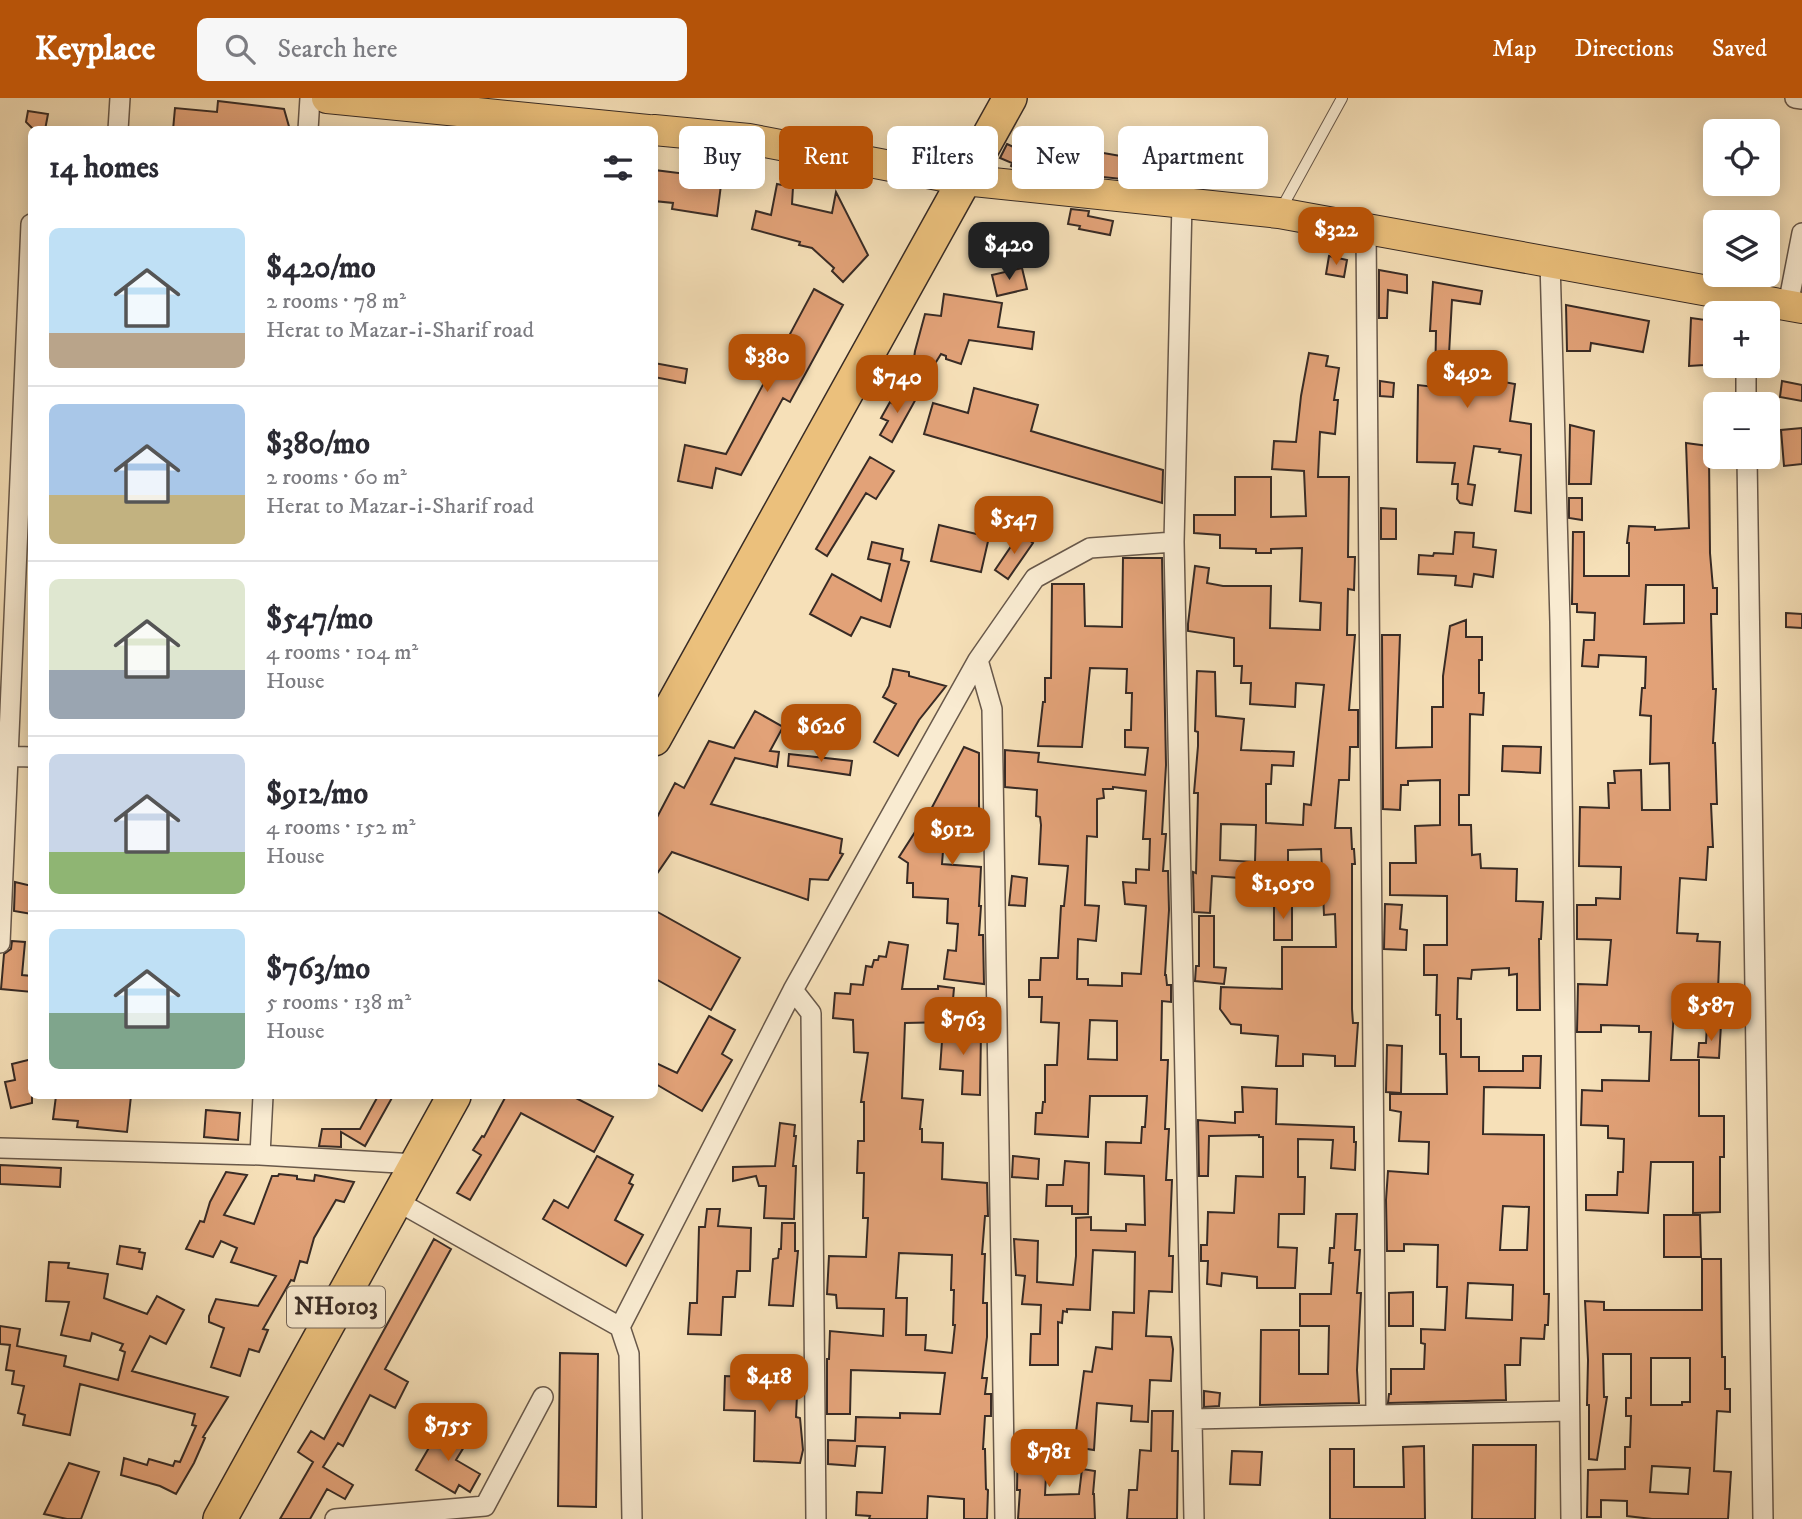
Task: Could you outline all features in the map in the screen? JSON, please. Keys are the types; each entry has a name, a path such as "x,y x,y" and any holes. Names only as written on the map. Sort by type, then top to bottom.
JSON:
{"highway":[{"path":"994,126 1010,98"},
{"path":"658,732 959,189"},
{"name":"NH0103","path":"220,1519 452,1099"}],"main road":[{"path":"327,98 370,100 497,123 562,126"},
{"path":"658,130 749,139 887,165"},
{"path":"998,183 1279,213 1550,261 1727,301"}],"street":[{"path":"118,126 120,98"},
{"path":"309,126 310,98"},
{"path":"1795,98 1802,99"},
{"path":"1182,202 1174,542 1194,1519"},
{"path":"1366,230 1376,1415"},
{"path":"1795,306 1802,233"},
{"path":"1550,261 1560,622 1571,1519"},
{"path":"0,943 4,756 28,347"},
{"path":"1747,469 1763,1519"},
{"path":"620,1327 793,990 978,660 1035,578 1090,548 1174,542"},
{"path":"978,660 992,709 1005,1519"},
{"path":"4,756 28,757"},
{"path":"793,990 811,1013 816,1519"},
{"path":"260,1154 263,1099"},
{"path":"0,1148 260,1154 416,1164"},
{"path":"395,1200 620,1327 629,1354 632,1519"},
{"path":"335,1519 485,1506 543,1397"},
{"path":"1193,1419 1569,1411"}],"lane":[{"path":"1279,213 1342,98"}],"building":[{"path":"218,101 284,109 289,126 173,126 175,108 217,112"},
{"path":"28,111 48,114 46,126 30,126 26,122"},
{"path":"1007,144 1012,146 1012,163 1000,158"},
{"path":"1104,153 1118,156 1118,179 1104,177"},
{"path":"658,170 679,173 679,189 720,189 717,216 672,209 673,203 658,201"},
{"path":"777,184 779,189 793,189 792,204 832,213 836,192 868,255 843,282 832,271 834,268 812,248 752,229 756,211 771,215"},
{"path":"1071,209 1089,211 1088,216 1113,221 1110,235 1068,224"},
{"path":"1329,256 1347,260 1344,277 1326,274"},
{"path":"1022,268 1027,289 997,296 992,275"},
{"path":"1379,270 1407,275 1407,293 1388,290 1387,318 1379,318"},
{"path":"1433,282 1482,291 1480,304 1452,300 1449,354 1455,354 1455,373 1515,384 1510,421 1531,424 1531,513 1515,511 1521,455 1474,446 1468,484 1475,485 1472,505 1460,503 1457,499 1458,484 1452,484 1455,463 1417,462 1418,385 1435,387 1436,331 1430,331"},
{"path":"814,289 843,305 790,402 783,398 741,475 716,468 712,488 678,481 685,445 726,454"},
{"path":"944,294 1002,303 998,327 1034,332 1032,349 969,340 961,364 946,359 946,356 941,354 931,370 913,366 925,314 941,316"},
{"path":"1566,305 1649,321 1643,352 1591,343 1590,351 1567,351"},
{"path":"1691,318 1703,320 1703,365 1689,366"},
{"path":"1309,353 1328,356 1326,366 1339,368 1334,400 1338,400 1335,434 1320,432 1318,477 1349,477 1348,557 1355,557 1354,590 1348,589 1347,635 1355,635 1349,710 1358,710 1358,747 1350,747 1349,780 1339,780 1335,828 1351,828 1354,849 1352,1009 1353,1023 1358,1023 1355,1066 1335,1066 1335,1056 1303,1054 1303,1066 1276,1066 1278,1036 1241,1033 1241,1025 1231,1024 1220,1009 1221,987 1282,989 1282,947 1336,947 1335,914 1324,915 1321,849 1288,850 1288,862 1274,862 1273,895 1240,894 1240,878 1212,876 1210,913 1194,912 1193,872 1196,873 1198,793 1194,793 1198,746 1198,732 1195,731 1197,671 1215,672 1216,716 1244,719 1241,750 1294,752 1293,766 1272,765 1271,784 1266,784 1266,823 1303,825 1304,804 1311,805 1324,685 1296,683 1295,707 1250,704 1251,683 1241,683 1242,666 1234,666 1234,638 1188,631 1195,566 1209,568 1207,583 1223,586 1271,586 1270,628 1320,630 1321,603 1300,601 1302,548 1271,549 1271,553 1256,553 1256,549 1220,548 1220,535 1194,533 1194,515 1235,515 1235,477 1271,477 1271,517 1306,516 1304,471 1272,469 1274,441 1296,442","holes":["1221,824 1256,825 1255,862 1220,860"]},
{"path":"658,364 687,369 685,383 658,378"},
{"path":"1380,381 1394,383 1393,397 1380,396"},
{"path":"1782,381 1802,385 1802,401 1780,397"},
{"path":"974,388 1038,405 1031,431 1163,470 1162,503 924,434 933,403 968,413"},
{"path":"904,390 917,397 892,442 880,435 888,421 881,418 890,402 896,406"},
{"path":"1570,425 1594,431 1591,484 1569,484"},
{"path":"1802,428 1802,464 1784,466 1781,430"},
{"path":"1686,443 1703,445 1703,469 1709,469 1713,588 1717,588 1717,614 1711,614 1713,689 1716,689 1713,743 1717,804 1711,804 1713,847 1708,847 1706,880 1680,878 1677,933 1698,934 1697,941 1720,942 1717,1013 1674,1010 1671,1060 1699,1060 1699,1116 1724,1116 1724,1157 1720,1157 1720,1212 1693,1213 1693,1162 1651,1162 1648,1213 1586,1210 1586,1195 1617,1195 1618,1172 1623,1172 1624,1139 1608,1138 1608,1126 1581,1125 1582,1090 1602,1091 1602,1080 1649,1081 1651,1032 1639,1032 1639,1026 1601,1025 1601,1032 1577,1032 1578,984 1607,985 1611,940 1577,939 1577,905 1596,905 1596,898 1620,899 1621,867 1579,866 1580,807 1609,808 1608,783 1615,783 1614,771 1641,770 1642,810 1670,810 1669,763 1650,764 1651,716 1640,715 1642,688 1645,688 1646,657 1599,655 1598,667 1582,666 1584,640 1594,640 1595,613 1577,612 1577,604 1572,604 1573,532 1584,532 1584,576 1629,576 1629,526 1655,527 1655,530 1689,528","holes":["1646,585 1684,585 1684,623 1644,624"]},
{"path":"870,457 894,471 876,499 866,493 827,556 816,549"},
{"path":"1569,498 1582,498 1582,520 1569,518"},
{"path":"1381,508 1396,509 1396,539 1381,539"},
{"path":"939,525 989,537 981,572 931,561"},
{"path":"1455,532 1474,533 1473,547 1496,550 1493,577 1474,574 1472,587 1455,585 1456,576 1418,574 1419,555 1453,554"},
{"path":"1020,533 1033,543 1008,579 995,570"},
{"path":"872,542 903,549 901,560 909,562 890,627 861,617 851,636 810,614 832,574 881,601 890,564 868,559"},
{"path":"1123,558 1162,558 1166,765 1162,834 1166,834 1163,871 1168,871 1169,910 1165,975 1167,985 1171,985 1171,1002 1162,1001 1161,1060 1168,1060 1165,1129 1169,1129 1166,1180 1172,1180 1169,1256 1173,1256 1172,1292 1149,1291 1146,1336 1171,1337 1171,1381 1150,1380 1148,1422 1131,1421 1132,1406 1097,1403 1094,1450 1074,1447 1084,1371 1092,1372 1096,1347 1112,1349 1113,1312 1134,1313 1135,1252 1093,1250 1090,1310 1063,1311 1062,1323 1058,1322 1058,1365 1030,1365 1031,1334 1040,1334 1041,1305 1022,1304 1025,1276 1016,1275 1014,1239 1038,1241 1037,1282 1073,1285 1076,1218 1091,1217 1091,1230 1126,1231 1126,1224 1145,1225 1144,1176 1105,1174 1106,1142 1141,1143 1147,1096 1090,1096 1088,1137 1035,1134 1036,1113 1042,1113 1045,1102 1045,1065 1057,1065 1059,1023 1041,1022 1042,997 1029,997 1029,980 1040,980 1041,958 1058,958 1061,906 1064,906 1068,866 1039,864 1041,825 1040,817 1036,816 1037,790 1005,787 1005,750 1039,753 1038,762 1145,775 1148,748 1125,747 1125,730 1131,730 1132,693 1126,693 1127,669 1090,668 1082,747 1038,746 1045,702 1045,678 1051,678 1052,584 1084,584 1085,626 1122,627","holes":["1113,787 1146,791 1143,839 1150,839 1149,870 1136,869 1136,883 1123,882 1125,904 1146,906 1141,974 1122,973 1122,986 1088,985 1088,979 1077,979 1078,939 1096,941 1099,906 1085,905 1087,836 1097,837 1097,799 1104,798 1103,789","1090,1020 1117,1021 1117,1060 1088,1059"]},
{"path":"1786,613 1802,614 1802,628 1786,627"},
{"path":"1466,620 1466,637 1482,637 1479,693 1484,693 1483,715 1470,714 1469,795 1459,795 1459,825 1471,825 1472,855 1480,854 1481,868 1517,869 1516,901 1543,902 1539,939 1540,1010 1517,1010 1517,974 1509,975 1509,968 1472,970 1471,979 1458,978 1457,1019 1461,1019 1461,1057 1479,1057 1479,1071 1523,1071 1523,1056 1541,1056 1540,1088 1484,1087 1483,1134 1544,1135 1544,1294 1549,1294 1548,1325 1545,1325 1544,1339 1521,1338 1520,1365 1505,1365 1506,1400 1388,1403 1391,1394 1391,1369 1424,1369 1425,1344 1421,1343 1421,1329 1445,1330 1447,1287 1437,1287 1438,1245 1404,1244 1404,1251 1387,1251 1386,1200 1388,1171 1428,1174 1429,1142 1399,1141 1401,1112 1390,1110 1390,1094 1447,1094 1446,1054 1440,1054 1440,1015 1436,1015 1437,975 1424,975 1424,945 1447,945 1447,896 1390,895 1390,863 1416,863 1415,826 1440,825 1440,780 1408,781 1408,785 1401,785 1400,810 1383,809 1382,635 1400,635 1396,748 1432,747 1432,707 1443,707 1443,676 1450,626","holes":["1503,1206 1529,1207 1527,1250 1500,1250","1468,1283 1513,1285 1512,1320 1466,1318"]},
{"path":"893,669 946,686 919,720 898,756 874,742 896,704 883,697"},
{"path":"755,711 783,727 770,751 779,752 777,767 735,758 711,804 842,839 840,853 843,854 828,880 810,879 808,900 672,852 658,872 658,815 675,783 684,788 709,741 734,748"},
{"path":"1503,746 1541,747 1540,773 1502,771"},
{"path":"964,747 979,753 979,826 945,825 942,864 981,867 979,935 983,935 984,984 944,979 948,950 956,951 958,924 947,923 948,899 913,897 913,883 907,883 908,863 899,857 917,829 920,830"},
{"path":"789,754 852,761 850,775 788,766"},
{"path":"1012,876 1027,878 1025,906 1009,905"},
{"path":"15,882 28,885 28,913 14,911"},
{"path":"1274,902 1292,902 1292,940 1274,940"},
{"path":"1385,904 1402,905 1400,929 1407,930 1406,950 1384,949"},
{"path":"658,912 740,958 711,1010 658,980"},
{"path":"1199,916 1214,916 1214,967 1226,968 1224,984 1195,981 1196,966 1199,966"},
{"path":"12,941 25,942 22,975 28,976 28,992 1,989 4,954 11,949"},
{"path":"889,942 908,945 902,989 938,989 938,986 954,988 951,1022 905,1023 902,1098 923,1100 920,1129 922,1142 943,1143 942,1179 987,1183 988,1216 985,1216 982,1254 985,1254 983,1303 987,1303 987,1337 982,1378 987,1378 985,1394 991,1394 991,1416 985,1416 983,1449 988,1490 987,1519 964,1519 964,1499 928,1496 927,1519 869,1519 870,1516 856,1515 857,1492 882,1493 885,1447 857,1446 855,1466 828,1464 828,1440 855,1441 856,1417 900,1418 900,1413 940,1414 945,1373 851,1370 850,1414 827,1414 830,1331 883,1336 884,1309 837,1308 836,1295 827,1294 829,1256 866,1257 868,1218 863,1218 864,1173 857,1173 858,1141 864,1141 864,1102 861,1102 868,1053 854,1052 853,1020 833,1018 835,993 850,994 851,984 863,985 866,966 872,967 879,956 886,957","holes":["899,1253 952,1255 951,1290 954,1290 955,1325 952,1353 925,1350 926,1335 906,1335 907,1298 896,1298"]},
{"path":"709,1016 735,1030 722,1054 732,1060 702,1111 658,1085 658,1064 677,1073"},
{"path":"1707,1024 1721,1025 1719,1058 1698,1057 1699,1043 1706,1043"},
{"path":"943,1027 981,1031 980,1095 962,1094 963,1071 940,1069"},
{"path":"1387,1045 1402,1046 1401,1093 1386,1092"},
{"path":"28,1060 28,1099 32,1099 32,1103 11,1108 5,1082 15,1080 12,1064"},
{"path":"1242,1087 1277,1089 1276,1124 1354,1127 1355,1170 1331,1168 1333,1140 1298,1139 1298,1177 1305,1177 1304,1214 1279,1214 1278,1247 1297,1248 1295,1288 1257,1288 1257,1277 1222,1273 1221,1286 1207,1284 1208,1261 1201,1261 1201,1245 1207,1245 1208,1212 1234,1213 1236,1176 1263,1177 1263,1137 1209,1136 1208,1176 1199,1176 1198,1120 1235,1123 1235,1112 1243,1112"},
{"path":"56,1099 131,1099 127,1132 77,1127 78,1121 53,1119"},
{"path":"376,1099 391,1099 365,1146 341,1132 341,1147 319,1146 322,1129 360,1129"},
{"path":"504,1099 578,1099 613,1117 594,1152 521,1113 470,1200 457,1193 481,1155 473,1150 482,1136 484,1137"},
{"path":"206,1110 240,1113 238,1140 204,1137"},
{"path":"780,1123 795,1125 794,1219 764,1218 766,1186 759,1186 756,1176 733,1181 733,1167 775,1166"},
{"path":"597,1156 633,1175 629,1183 633,1185 615,1220 643,1235 626,1266 543,1219 554,1200 568,1208"},
{"path":"1013,1156 1039,1159 1038,1179 1012,1177"},
{"path":"1065,1161 1089,1163 1088,1214 1072,1214 1072,1206 1046,1206 1047,1185 1063,1185"},
{"path":"0,1165 61,1168 60,1187 0,1184"},
{"path":"226,1172 247,1175 224,1215 254,1224 272,1176 297,1176 297,1179 314,1181 315,1175 354,1182 344,1202 336,1200 314,1238 307,1263 300,1261 294,1281 291,1280 263,1329 268,1330 259,1352 249,1349 240,1376 211,1367 224,1328 209,1322 209,1316 216,1299 258,1306 276,1276 231,1262 237,1248 221,1241 213,1257 186,1249 200,1221 204,1222 210,1202"},
{"path":"707,1209 720,1209 718,1226 751,1228 750,1271 737,1271 735,1297 723,1297 721,1335 688,1334 690,1303 697,1303 699,1227 705,1227"},
{"path":"1336,1214 1357,1214 1355,1250 1360,1250 1357,1293 1361,1293 1357,1370 1359,1403 1260,1405 1261,1330 1299,1330 1299,1374 1328,1374 1329,1326 1300,1326 1300,1294 1331,1294 1333,1263 1329,1263 1330,1248 1334,1248"},
{"path":"1664,1215 1700,1215 1701,1257 1664,1257"},
{"path":"782,1223 795,1223 795,1251 798,1251 793,1306 769,1305 773,1259 778,1258 781,1249"},
{"path":"434,1239 451,1249 385,1369 408,1382 395,1408 370,1395 343,1446 338,1443 323,1467 353,1485 345,1499 327,1489 310,1519 280,1519 313,1462 298,1452 311,1431 324,1439"},
{"path":"120,1246 140,1249 139,1252 145,1253 142,1269 117,1264"},
{"path":"1702,1259 1721,1259 1722,1357 1725,1357 1725,1389 1730,1389 1730,1412 1717,1411 1714,1471 1731,1472 1728,1519 1652,1519 1627,1516 1627,1501 1601,1500 1601,1517 1587,1517 1588,1470 1625,1469 1625,1447 1630,1447 1631,1416 1626,1416 1626,1398 1631,1398 1631,1354 1603,1354 1604,1397 1607,1397 1597,1460 1589,1459 1585,1301 1604,1302 1604,1310 1702,1310","holes":["1651,1358 1690,1358 1690,1402 1682,1402 1682,1405 1651,1405","1652,1466 1690,1468 1688,1494 1650,1492"]},
{"path":"49,1262 69,1263 68,1268 108,1274 104,1298 147,1314 157,1296 184,1310 166,1344 150,1336 132,1371 228,1397 203,1437 205,1438 194,1463 176,1494 160,1486 121,1475 124,1458 147,1465 149,1459 173,1466 175,1461 180,1462 196,1426 192,1425 195,1414 80,1384 70,1435 23,1425 25,1415 18,1413 24,1386 12,1384 14,1371 6,1370 10,1345 0,1344 0,1326 20,1329 17,1346 66,1356 64,1366 118,1380 125,1352 120,1350 123,1344 92,1333 90,1341 61,1335 69,1302 46,1301"},
{"path":"1413,1292 1413,1326 1389,1326 1389,1293"},
{"path":"560,1353 598,1354 596,1507 558,1506"},
{"path":"772,1373 798,1374 796,1417 800,1418 803,1450 800,1463 754,1461 755,1411 724,1410 725,1376 772,1378"},
{"path":"1204,1391 1220,1393 1219,1406 1204,1407"},
{"path":"1152,1411 1173,1411 1172,1451 1178,1451 1177,1519 1127,1519 1129,1490 1137,1490 1140,1450 1151,1451"},
{"path":"441,1427 467,1442 456,1460 480,1474 470,1492 459,1485 455,1493 416,1470"},
{"path":"1018,1433 1032,1434 1031,1455 1047,1456 1045,1495 1079,1494 1082,1469 1095,1471 1095,1519 1018,1519"},
{"path":"1473,1445 1536,1445 1535,1519 1472,1519"},
{"path":"1424,1446 1425,1519 1330,1519 1330,1449 1354,1449 1354,1487 1404,1487 1403,1447"},
{"path":"1232,1451 1262,1452 1260,1485 1230,1484"},
{"path":"69,1463 99,1472 81,1519 44,1514"}]}
